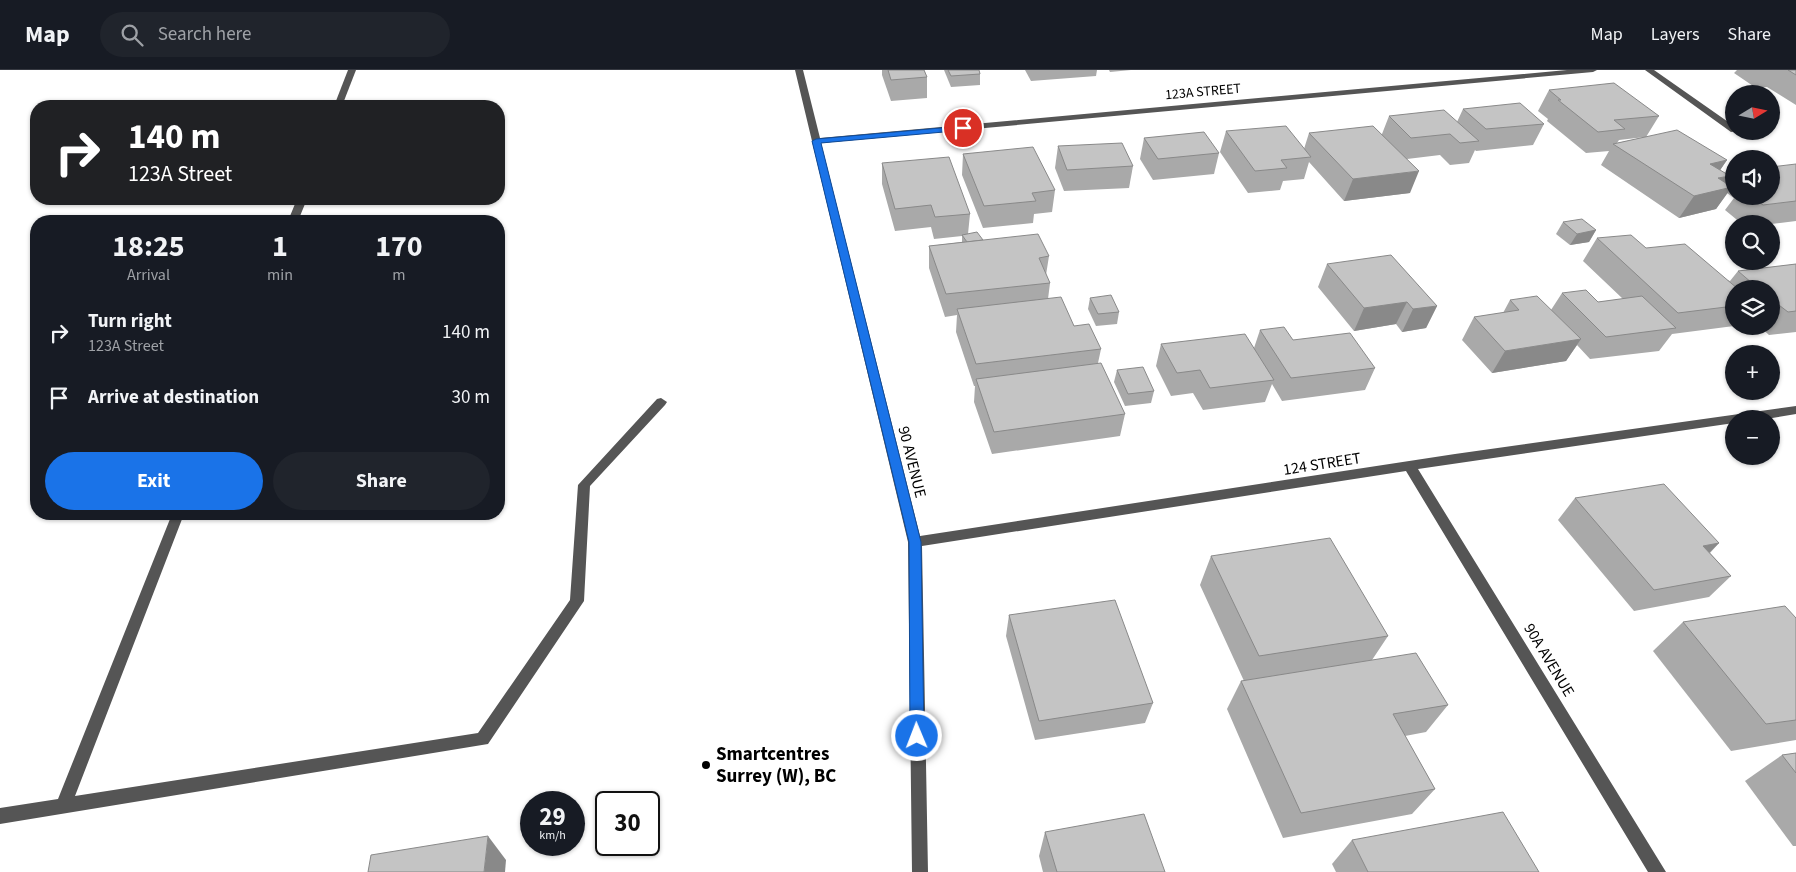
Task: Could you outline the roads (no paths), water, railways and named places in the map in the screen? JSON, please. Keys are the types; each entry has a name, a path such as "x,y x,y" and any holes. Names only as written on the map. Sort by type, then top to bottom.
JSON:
{"street":[{"path":"340,100 352,70"},
{"name":"90 AVENUE","path":"799,70 915,542 920,872"},
{"name":"123A STREET","path":"816,141 1593,70"},
{"path":"1649,70 1725,123"},
{"path":"0,816 483,739 576,601 584,485 661,402"},
{"name":"124 STREET","path":"1780,412 1796,410"},
{"name":"124 STREET","path":"915,542 1725,420"},
{"name":"90A AVENUE","path":"1410,467 1658,872"},
{"path":"63,806 176,520"}],"place":[{"name":"Smartcentres Surrey (W), BC","path":"706,765"}]}
